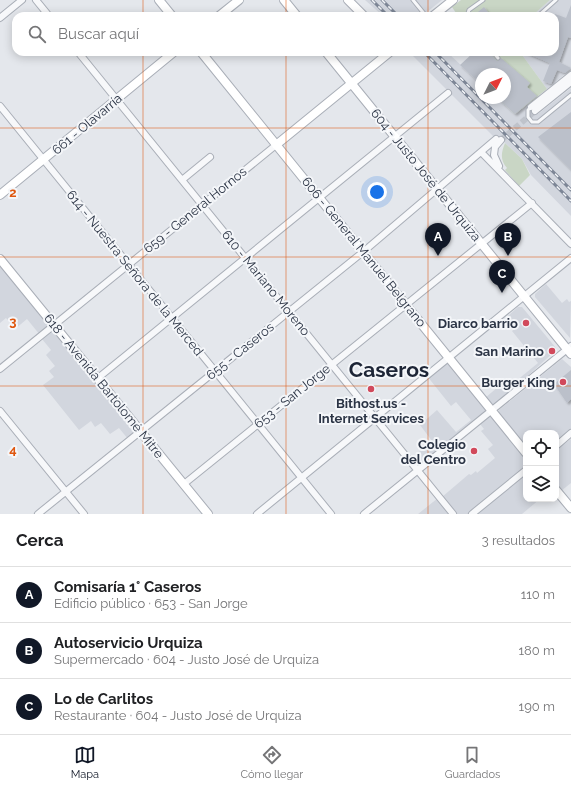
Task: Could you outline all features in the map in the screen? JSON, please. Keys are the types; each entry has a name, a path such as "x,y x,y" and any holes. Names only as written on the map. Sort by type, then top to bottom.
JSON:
{"street":[{"path":"0,18 22,0"},
{"path":"36,0 46,12"},
{"path":"159,0 169,12"},
{"path":"223,12 239,0"},
{"path":"284,0 294,12"},
{"path":"348,0 360,12"},
{"path":"438,12 453,0"},
{"name":"610 - Mariano Moreno","path":"81,56 453,514"},
{"name":"661 - Olavarría","path":"0,195 169,56"},
{"name":"606 - General Manuel Belgrano","path":"204,56 523,449"},
{"name":"604 - Justo José de Urquiza","path":"329,56 524,296 570,350"},
{"name":"659 - General Hornos","path":"0,369 385,56"},
{"path":"534,109 571,75"},
{"path":"534,109 571,82"},
{"path":"98,378 448,93"},
{"name":"614 - Nuestra Señora de la Merced","path":"0,106 331,514"},
{"name":"655 - Caseros","path":"38,514 363,252 498,139 494,150 494,158 512,184"},
{"path":"481,152 571,244"},
{"path":"182,180 210,157"},
{"name":"653 - San Jorge","path":"184,484 481,242 532,203"},
{"path":"257,514 571,258"},
{"name":"618 - Avenida Bartolomé Mitre","path":"0,259 208,514"},
{"path":"364,514 570,350"},
{"path":"0,411 84,514"},
{"path":"559,443 571,433"},
{"path":"472,514 523,472"},
{"path":"559,494 571,508"}],"lane":[{"path":"413,0 423,12"},
{"path":"468,12 482,0"},
{"path":"542,12 556,0"},
{"path":"534,109 528,110 528,117 532,122 538,122 571,95"}],"shaded area":[{"path":"365,0 442,0 427,12 378,12"},
{"path":"550,0 571,0 571,69 547,89 523,56 559,56 559,12 536,12"},
{"path":"413,56 451,56 475,78 475,104 504,104 515,114 529,103 538,114 571,88 571,216 531,175 522,159 499,137 494,137"},
{"path":"0,263 49,325 40,335 27,319 15,329 6,318 0,323"},
{"path":"546,284 562,303 567,299 569,302 571,301 570,338 535,297 535,294"},
{"path":"518,307 522,307 556,348 555,351 497,404 491,404 485,398 505,381 510,386 538,363 512,331 517,327 508,316"},
{"path":"55,331 135,431 128,439 119,428 110,434 101,423 95,427 91,421 79,430 43,385 54,377 49,371 55,366 46,355 51,350 42,339 50,332"},
{"path":"562,359 571,367 571,429 559,439 559,430 523,430 523,445 499,415 499,410"},
{"path":"448,362 486,409 486,412 421,464 418,464 412,458 432,441 420,425 437,410 456,432 471,420 456,402 451,406 427,376"},
{"path":"491,416 523,453 523,469 469,514 456,514 442,497 469,474 471,475 476,471 477,473 495,458 488,449 493,445 481,431 484,429 480,424"},
{"path":"571,439 571,483 561,491 559,489 559,448"},
{"path":"523,475 523,502 536,502 522,514 475,514"},
{"path":"438,498 451,514 418,514"}],"green space":[{"path":"461,0 550,0 536,12 455,12 452,7"},
{"path":"475,56 523,56 547,89 515,114 504,104 511,104 511,68 479,68"},
{"path":"505,143 522,159 530,175 519,186 505,170 507,168 503,162 502,156"}],"building":[{"path":"571,5 571,38 568,37 559,62 571,68 565,73 557,70 551,84 543,81 550,63 533,56 559,56 559,15 566,18"},
{"path":"484,7 488,12 478,12"},
{"path":"470,56 493,56 497,61 501,58 530,83 527,87 537,96 515,114 504,104 511,104 511,68 475,68 475,79 460,65"},
{"path":"571,112 571,170 538,137"},
{"path":"571,370 571,399 567,403 554,384"}],"tunnel":[{"path":"501,140 535,111"}],"railway":[{"path":"372,0 384,12"},
{"path":"382,0 394,12"},
{"path":"428,56 571,201"},
{"path":"439,56 571,190"}],"place":[{"name":"Comisaría 1° Caseros","path":"438,256"},
{"name":"Autoservicio Urquiza","path":"508,256"},
{"name":"Lo de Carlitos","path":"502,293"},
{"name":"Diarco barrio","path":"526,323"},
{"name":"San Marino","path":"552,351"},
{"name":"Burger King","path":"563,382"},
{"name":"Bithost.us - Internet Services","path":"371,389"},
{"name":"Colegio del Centro","path":"474,451"}],"district":[{"name":"Caseros","path":"389,369"}]}
